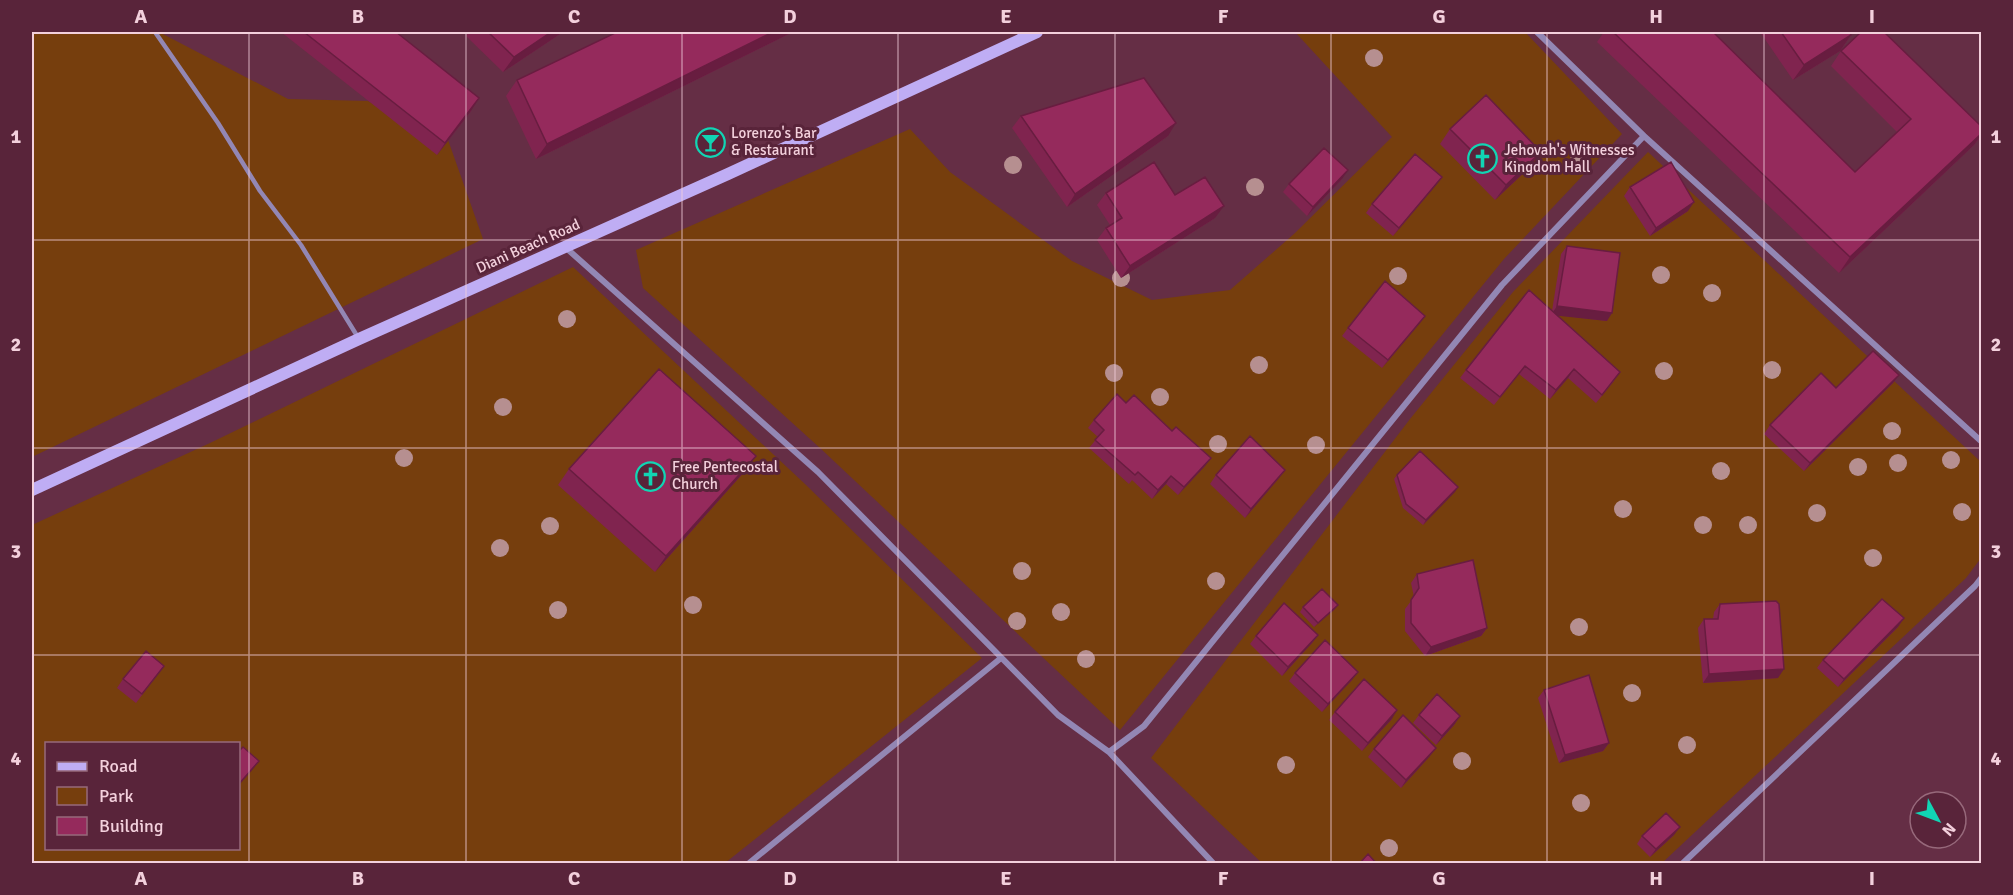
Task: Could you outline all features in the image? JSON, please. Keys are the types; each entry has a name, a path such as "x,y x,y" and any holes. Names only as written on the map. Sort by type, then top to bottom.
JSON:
{"main road":[{"name":"Diani Beach Road","path":"32,490 359,339 1037,32"}],"street":[{"path":"1536,32 1644,136 1982,442"},
{"path":"1109,752 1144,726 1502,285 1644,136"},
{"path":"564,247 818,472 1058,715 1109,752 1214,864"},
{"path":"1682,864 1982,577"},
{"path":"748,864 1002,658"}],"lane":[{"path":"155,32 218,123 260,191 300,245 359,339"}],"green space":[{"path":"32,32 159,32 288,99 368,101 421,128 447,137 483,239 32,457"},
{"path":"1295,32 1525,32 1622,134 1504,259 1120,730 820,448 643,288 636,250 910,129 950,172 1072,261 1152,300 1230,290 1295,233 1392,137"},
{"path":"1648,152 1981,462 1981,558 1966,578 1662,863 1262,863 1151,758 1410,419 1513,292"},
{"path":"573,267 805,484 982,658 725,863 32,863 32,525 210,443"}],"building":[{"path":"304,32 396,32 479,98 445,143"},
{"path":"488,32 551,32 514,57"},
{"path":"617,32 773,32 547,144 517,80"},
{"path":"1613,32 1713,32 1855,172 1911,119 1841,51 1861,32 1884,32 1982,127 1982,133 1850,257"},
{"path":"1781,32 1849,32 1851,35 1804,65"},
{"path":"1144,78 1176,123 1075,194 1021,116"},
{"path":"1486,95 1541,152 1506,185 1450,129"},
{"path":"1324,148 1348,170 1313,207 1289,184"},
{"path":"1415,154 1442,177 1399,228 1372,204"},
{"path":"1154,162 1175,195 1205,177 1224,206 1130,266 1106,228 1122,218 1106,193"},
{"path":"1671,162 1694,202 1656,228 1630,187"},
{"path":"1567,246 1620,253 1612,313 1557,306"},
{"path":"1385,281 1425,316 1388,360 1348,328"},
{"path":"1529,290 1620,372 1602,395 1574,369 1556,390 1525,366 1500,397 1466,370"},
{"path":"1873,351 1899,375 1810,463 1770,425 1821,373 1836,388"},
{"path":"659,369 756,456 666,556 569,469"},
{"path":"1117,394 1126,403 1134,395 1172,431 1176,427 1211,458 1184,487 1171,476 1158,490 1138,472 1135,475 1095,440 1104,430 1094,420"},
{"path":"1250,436 1285,470 1251,509 1216,475"},
{"path":"1420,451 1458,487 1426,520 1406,504 1397,475"},
{"path":"1473,560 1487,628 1431,647 1411,623 1411,600 1419,588 1417,574"},
{"path":"1322,589 1338,605 1318,623 1303,607"},
{"path":"1882,599 1904,618 1844,679 1823,660"},
{"path":"1776,601 1779,604 1784,669 1709,674 1704,619 1718,619 1720,604"},
{"path":"1284,603 1318,635 1288,667 1256,636"},
{"path":"1325,640 1358,672 1328,704 1295,673"},
{"path":"146,651 164,666 142,694 123,679"},
{"path":"1589,675 1609,743 1565,755 1544,690"},
{"path":"1364,679 1397,710 1368,743 1335,712"},
{"path":"1437,694 1460,716 1442,736 1419,715"},
{"path":"1403,715 1436,748 1406,780 1374,749"},
{"path":"243,747 259,761 240,783 240,750"},
{"path":"1666,813 1680,827 1656,849 1642,836"},
{"path":"1368,854 1377,864 1359,864"}],"place":[{"name":"Lorenzo's Bar & Restaurant","path":"710,142"},
{"name":"Jehovah's Witnesses Kingdom Hall","path":"1483,159"},
{"name":"Free Pentecostal Church","path":"651,476"}]}
